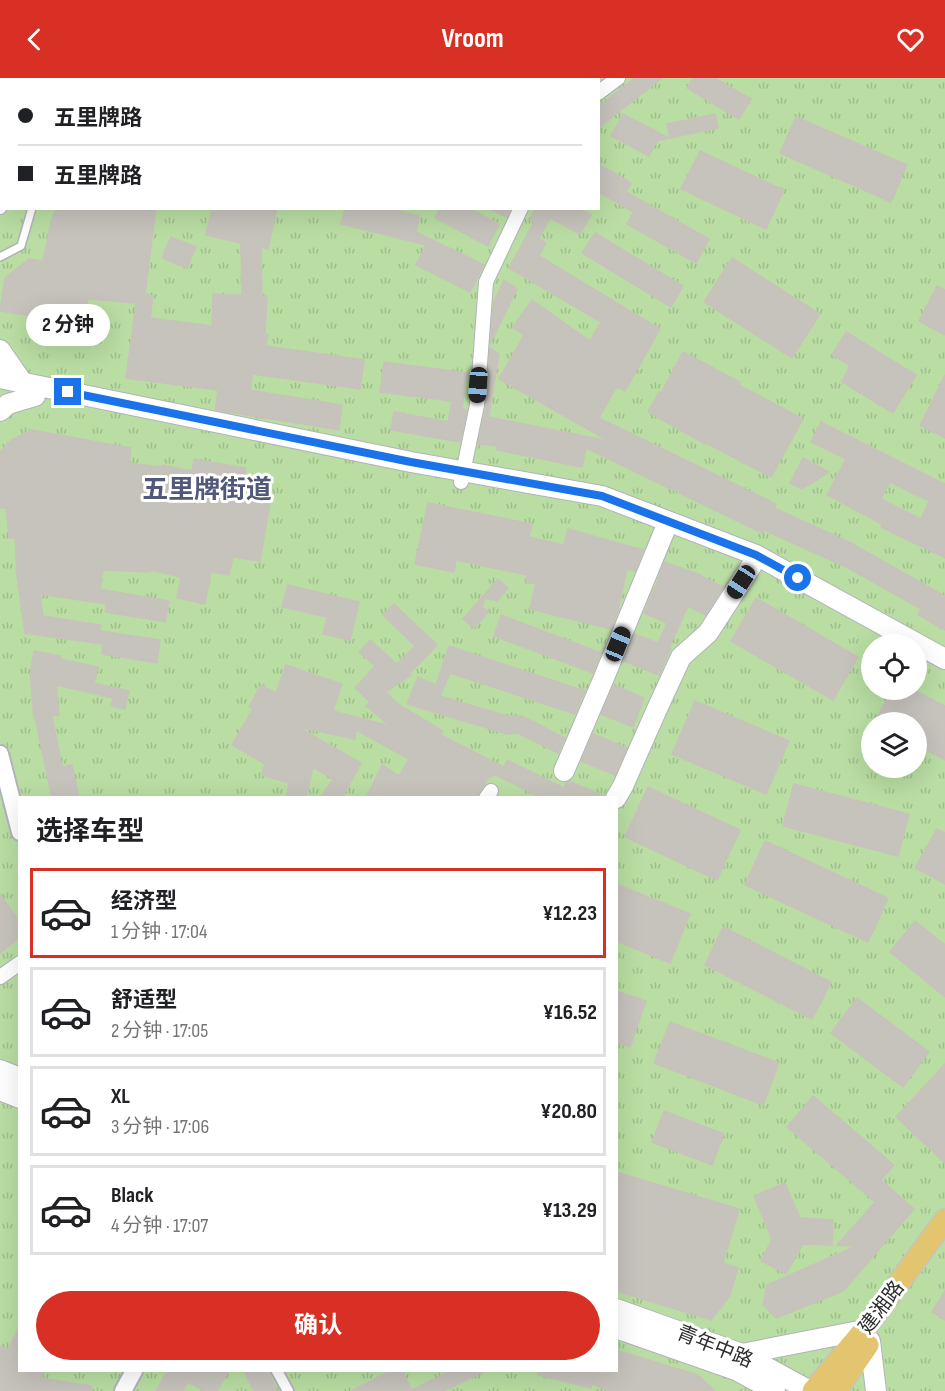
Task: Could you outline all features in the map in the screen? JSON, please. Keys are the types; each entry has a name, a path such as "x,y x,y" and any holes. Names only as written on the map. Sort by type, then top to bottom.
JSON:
{"main road":[{"path":"0,350 29,389"},
{"path":"0,378 29,389 408,472 462,476 602,496 756,555 945,659"},
{"path":"0,389 29,389"},
{"path":"0,411 29,389"},
{"path":"462,476 599,506 752,565 877,634"},
{"path":"564,771 664,531"},
{"path":"617,796 681,657 708,633 752,565"},
{"path":"927,662 945,671"},
{"path":"0,1070 18,1077"},
{"path":"0,1089 18,1097"},
{"name":"建湘路","path":"836,1391 867,1336 945,1220"},
{"name":"建湘路","path":"812,1391 867,1336 945,1239"},
{"name":"青年中路","path":"618,1310 742,1354 812,1391"},
{"name":"青年中路","path":"618,1329 736,1370 748,1383 775,1391"},
{"path":"748,1383 742,1354 867,1336 876,1391"}],"street":[{"path":"600,92 618,78"},
{"path":"462,476 477,405 486,282 520,210"},
{"path":"0,754 18,824"},
{"path":"0,977 18,964"},
{"path":"123,1391 133,1372"},
{"path":"278,1372 288,1391"}],"lane":[{"path":"0,257 21,246 31,210"}],"green space":[{"path":"600,78 945,78 945,1391 0,1391 0,210 600,210"}],"building":[{"path":"635,78 662,78 600,126 600,105"},
{"path":"693,78 715,78 751,99 739,119 687,88"},
{"path":"623,114 669,138 657,141 649,156 611,136"},
{"path":"715,114 718,128 670,138 667,124"},
{"path":"796,117 907,165 891,202 780,153"},
{"path":"700,151 784,190 766,229 681,189"},
{"path":"600,165 631,183 626,192 709,239 696,263 627,224 634,212 600,193"},
{"path":"55,210 156,210 145,294 153,296 150,318 212,326 213,294 242,295 241,243 206,235 212,210 277,210 268,249 261,247 262,296 267,296 266,346 364,360 360,389 253,374 250,390 342,405 339,430 215,410 218,390 126,378 136,303 88,299 84,324 0,311 5,278 29,259 43,261"},
{"path":"344,210 396,210 419,216 416,232 484,265 470,292 416,265 426,245 341,224"},
{"path":"439,210 473,210 499,224 488,246 435,218"},
{"path":"491,210 510,210 507,217"},
{"path":"534,210 582,210 591,215 580,234 550,218 539,239 546,243 539,256 660,329 625,391 617,386 599,418 776,504 774,508 849,542 945,596 945,630 918,615 921,609 848,568 764,530 762,533 586,448 582,467 497,450 498,446 478,444 486,406 490,348 499,354 489,417 609,441 499,379 524,335 513,327 532,300 590,341 601,322 509,268 534,222 530,219"},
{"path":"595,233 683,286 671,307 582,253"},
{"path":"171,237 196,247 187,268 162,258"},
{"path":"732,258 820,314 792,358 704,302"},
{"path":"504,280 517,289 490,344 494,302"},
{"path":"937,286 945,290 945,335 919,321"},
{"path":"846,332 916,375 893,413 842,382 850,365 832,355"},
{"path":"683,352 803,419 771,477 648,412"},
{"path":"384,362 467,373 462,409 467,410 460,442 391,430 394,412 448,422 452,401 380,392"},
{"path":"945,375 945,438 920,426"},
{"path":"821,422 945,484 945,558 881,527 882,524 827,495 846,459 811,442","holes":["890,482 929,501 921,519 881,499"]},
{"path":"32,430 131,448 129,463 161,467 162,465 192,471 194,459 246,468 241,497 270,502 260,561 233,557 229,575 211,572 205,604 177,598 181,577 150,570 150,572 103,570 100,589 169,601 165,622 105,612 107,604 40,594 43,616 101,625 100,631 160,640 157,663 102,654 103,644 25,633 17,576 15,538 9,538 6,508 0,508 0,452 11,440"},
{"path":"803,458 829,472 802,489 790,483"},
{"path":"428,503 532,524 529,537 564,545 568,529 643,550 635,571 627,569 619,609 611,629 530,609 536,583 526,581 527,575 456,560 454,572 415,564"},
{"path":"664,562 701,575 723,587 706,615 688,606 659,675 624,661 635,634 658,643 667,623 644,613"},
{"path":"498,579 508,588 497,601 485,598 482,608 489,611 474,628 463,619"},
{"path":"288,585 359,602 350,640 323,634 327,617 282,607"},
{"path":"756,598 858,657 833,700 731,641"},
{"path":"394,604 437,645 409,674 411,675 386,692 396,702 443,731 441,735 504,767 507,760 564,788 569,781 604,796 538,796 494,774 492,777 489,776 477,796 367,796 382,765 399,776 409,759 356,730 355,739 298,727 361,763 343,796 321,796 333,779 313,767 306,796 286,796 289,783 262,775 265,764 232,745 253,709 249,707 261,685 276,693 286,665 342,684 333,711 390,726 366,706 370,702 355,688 375,666 359,652 370,640 397,664 415,646 383,615"},
{"path":"501,615 601,653 593,673 494,636"},
{"path":"449,646 585,691 575,714 450,673 440,696 507,716 522,716 565,738 558,753 518,733 507,734 407,704 418,677 436,685"},
{"path":"34,651 98,667 94,683 129,691 125,709 111,706 113,698 56,685 59,715 52,716 62,767 72,765 79,796 52,796 34,717 30,675"},
{"path":"614,685 644,698 633,727 601,714"},
{"path":"927,697 945,706 945,760 927,751 927,712 880,712 887,700 927,700"},
{"path":"695,701 789,741 766,794 672,754"},
{"path":"593,734 627,748 615,775 581,761"},
{"path":"794,784 909,814 898,856 783,826"},
{"path":"648,787 740,830 717,880 625,837"},
{"path":"937,829 945,833 945,884 915,868"},
{"path":"765,841 888,898 868,942 745,885"},
{"path":"618,885 690,914 670,963 618,942"},
{"path":"0,894 18,920 18,939 0,953"},
{"path":"915,921 945,945 945,997 890,952"},
{"path":"723,927 831,982 812,1019 705,965"},
{"path":"618,992 646,1001 630,1047 618,1043"},
{"path":"857,998 929,1052 903,1087 831,1033"},
{"path":"670,1022 779,1063 763,1105 654,1063"},
{"path":"945,1064 945,1163 896,1117"},
{"path":"813,1096 894,1165 881,1180 914,1209 843,1291 776,1318 763,1305 767,1285 856,1246 837,1245 875,1202 787,1127"},
{"path":"664,1111 724,1134 712,1165 652,1142"},
{"path":"618,1173 739,1209 723,1263 738,1268 729,1297 711,1320 618,1292"},
{"path":"785,1183 800,1218 833,1220 832,1245 803,1244 786,1274 761,1261 772,1239 754,1196"},
{"path":"945,1291 945,1320 932,1312"},
{"path":"18,1329 18,1372 44,1372 41,1378 92,1386 91,1391 0,1391 0,1346 8,1350"},
{"path":"618,1351 698,1375 715,1391 609,1391 592,1384 591,1388 538,1375 538,1372 618,1372"},
{"path":"166,1372 228,1372 217,1391 204,1391 188,1382 183,1391 156,1391"},
{"path":"244,1372 268,1372 277,1391 254,1391"},
{"path":"388,1372 403,1372 412,1390 448,1372 483,1372 444,1391 351,1391"}],"district":[{"name":"五里牌街道","path":"207,489"}],"route":[{"path":"68,392 411,462 602,496 756,555 798,578"}]}
